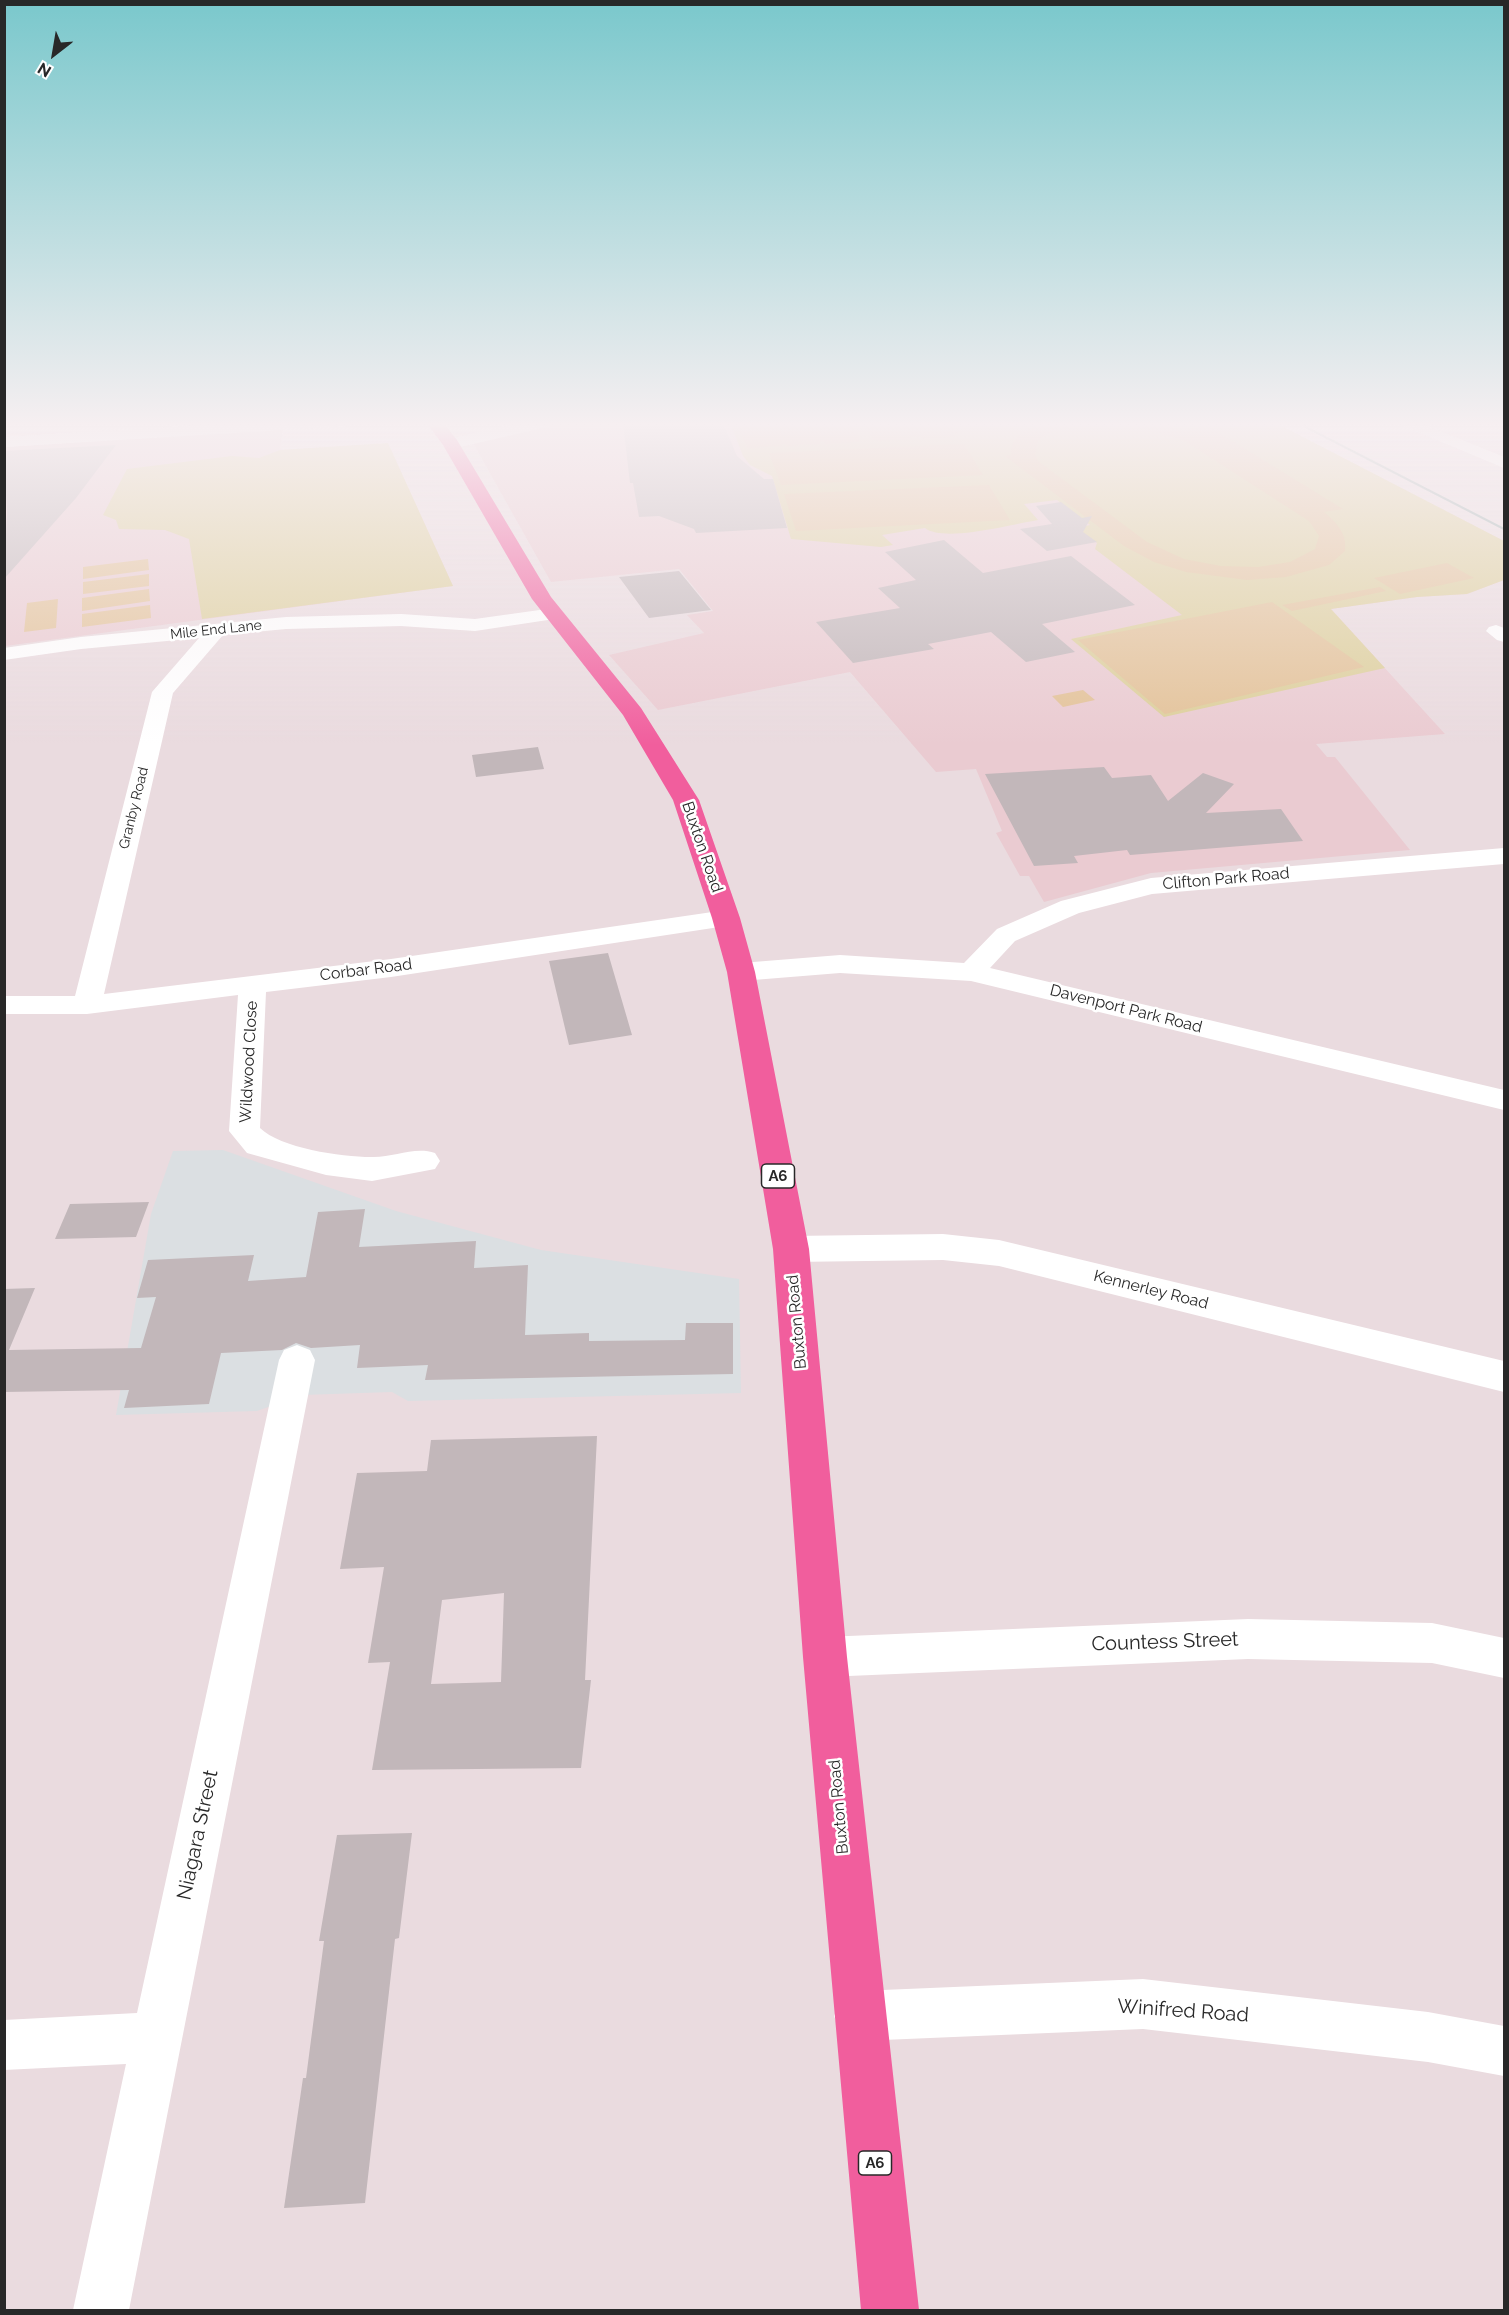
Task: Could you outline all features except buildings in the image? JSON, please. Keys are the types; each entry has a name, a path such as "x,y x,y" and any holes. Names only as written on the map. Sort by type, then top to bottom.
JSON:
{"highway":[{"name":"Buxton Road","path":"501,529 548,607 633,712 686,800 726,918 741,972 791,1249 825,1656 890,2310"}],"street":[{"name":"Mile End Lane","path":"4,654 81,643 286,623 364,620 475,625 548,607"},
{"name":"Granby Road","path":"87,1005 163,692 217,630"},
{"name":"Clifton Park Road","path":"971,972 1006,935 1070,907 1151,886 1504,856"},
{"name":"Corbar Road","path":"4,1005 87,1005 391,968 726,918"},
{"name":"Davenport Park Road","path":"741,972 840,964 971,972 1504,1100"},
{"name":"Wildwood Close","path":"253,984 244,1131 258,1145 326,1164 372,1169 424,1161"},
{"name":"Kennerley Road","path":"791,1249 943,1247 999,1252 1504,1377"},
{"name":"Niagara Street","path":"101,2310 297,1360"},
{"name":"Countess Street","path":"825,1656 1248,1638 1432,1643 1504,1658"},
{"name":"Winifred Road","path":"859,2016 1143,2004 1428,2037 1504,2051"},
{"path":"4,2045 157,2037"}],"shaded area":[{"path":"5,529 427,529 453,586 5,646"},
{"path":"121,529 427,529 453,586 202,619 189,539 165,530"},
{"path":"521,529 1481,529 1504,541 1504,580 1467,594 1417,597 1331,609 1445,734 1316,744 1327,757 1335,757 1410,850 1151,873 1044,902 1029,876 1020,876 996,833 1002,831 976,769 936,772 850,672 658,710 609,655 704,633 687,615 713,611 679,569 551,582"},
{"path":"788,529 919,529 882,535 893,545 881,547 791,539"},
{"path":"795,529 834,529 796,531"},
{"path":"927,529 989,529 947,534"},
{"path":"1077,529 1481,529 1504,541 1504,580 1467,594 1417,597 1331,609 1385,668 1164,717 1071,639 1182,615 1095,549 1097,543"},
{"path":"1102,529 1130,529 1147,542 1184,559 1221,566 1258,567 1290,562 1315,549 1319,536 1314,529 1340,529 1343,534 1345,551 1329,565 1286,577 1247,580 1186,572 1154,562 1124,546"},
{"path":"148,559 149,570 83,579 83,567"},
{"path":"1447,563 1474,578 1400,594 1374,578"},
{"path":"149,574 149,586 83,594 83,582"},
{"path":"1380,587 1386,591 1292,611 1282,605"},
{"path":"149,589 150,601 82,611 82,598"},
{"path":"58,599 56,628 24,632 27,603"},
{"path":"1272,602 1364,667 1165,714 1078,640"},
{"path":"150,605 151,618 82,627 82,614"},
{"path":"1083,690 1095,700 1063,707 1052,696"},
{"path":"223,1150 396,1211 541,1250 739,1279 741,1393 408,1401 392,1392 302,1395 257,1411 116,1415 151,1214 173,1151"}]}
